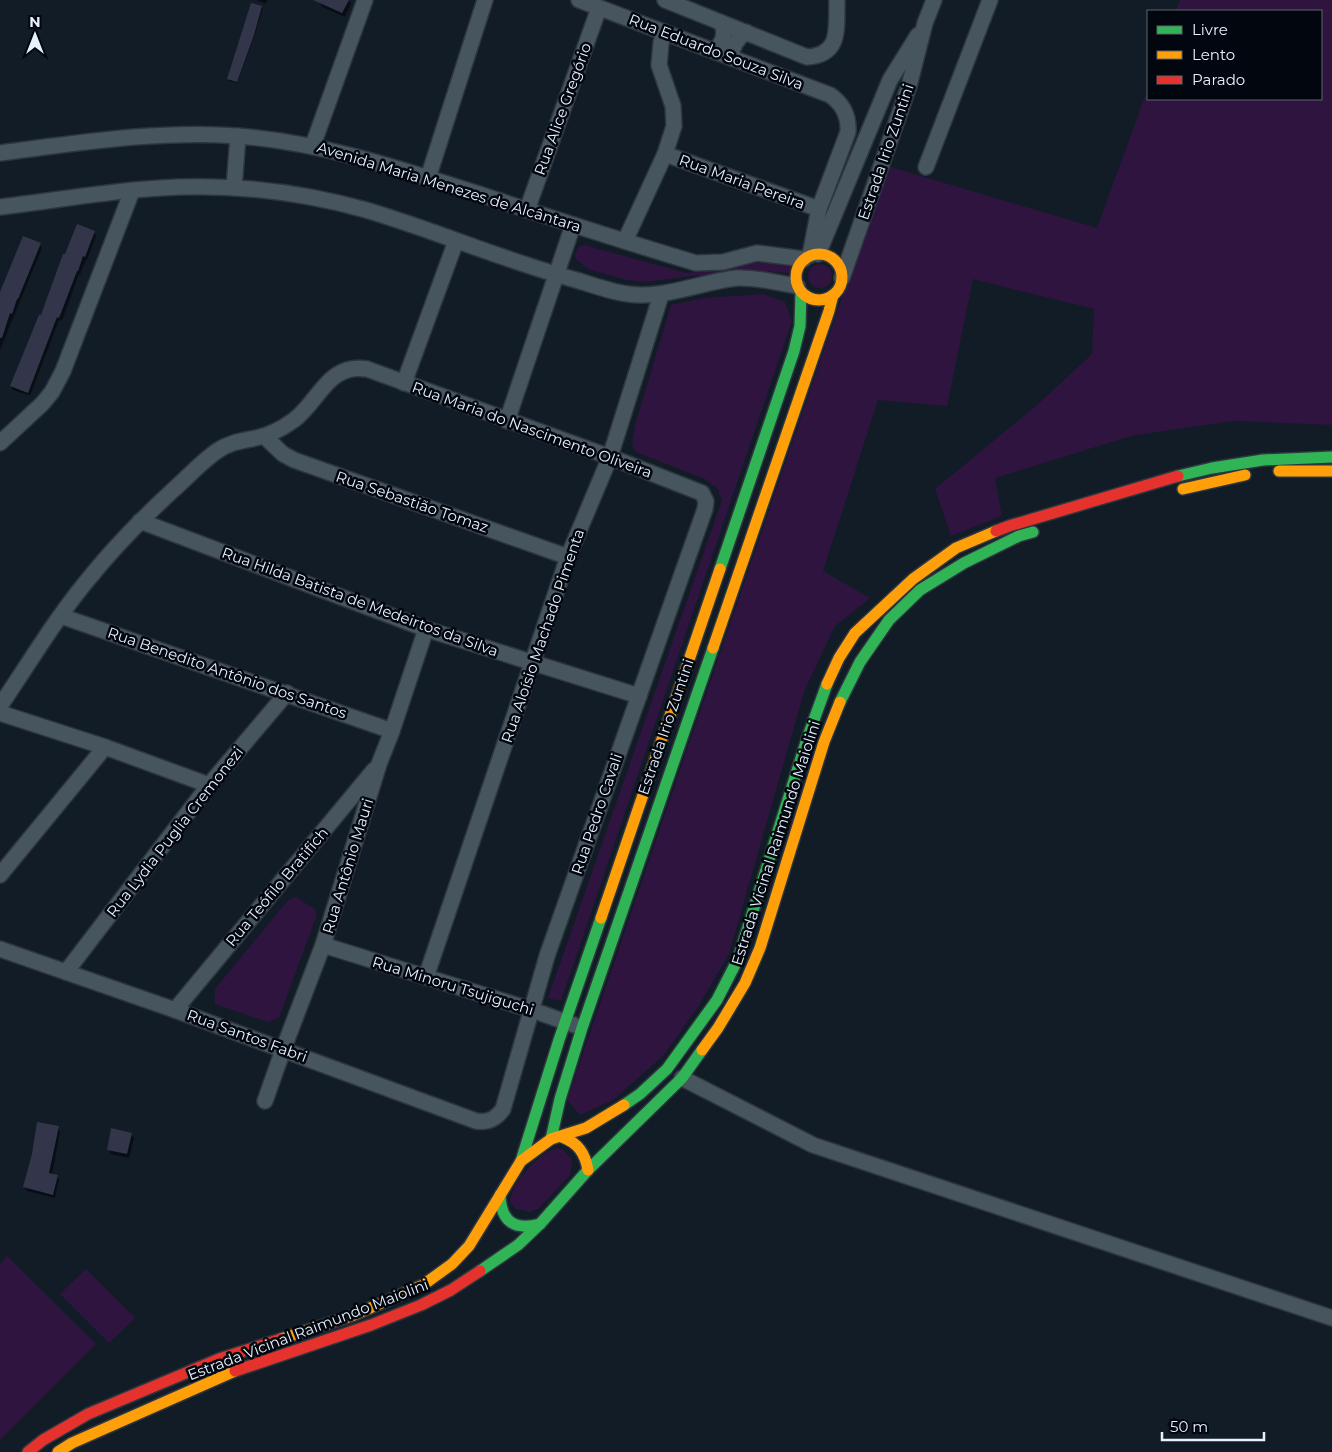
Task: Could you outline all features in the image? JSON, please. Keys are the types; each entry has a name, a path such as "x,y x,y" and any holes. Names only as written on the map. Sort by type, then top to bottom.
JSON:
{"main road":[{"path":"826,255 838,264 842,278 838,290 833,295 827,299 813,300 799,289 796,272 811,256 826,255"},
{"name":"Estrada Irio Zuntini","path":"521,1161 544,1080 584,968 794,351 800,326 799,289"},
{"name":"Estrada Irio Zuntini","path":"556,1138 560,1099 582,1028 833,295"},
{"name":"Estrada Vicinal Raimundo Maiolini","path":"28,1452 43,1440 88,1414 219,1360 354,1315 423,1285 452,1264 469,1246 521,1161 538,1147 556,1138 586,1128 613,1114 640,1094 667,1068 717,1000 738,958 807,739 826,686 839,658 855,633 906,586 956,548 1028,520 1161,480 1212,468 1263,460 1332,457"},
{"path":"1171,492 1258,472 1332,471"},
{"name":"Estrada Vicinal Raimundo Maiolini","path":"58,1452 72,1443 227,1374 421,1305 451,1290 518,1245 540,1224 588,1170 682,1078 718,1028 745,984 760,948 824,742 840,702 860,662 889,620 920,590 964,564 1019,536 1048,528"},
{"path":"556,1138 570,1140 578,1145 587,1161 588,1170"},
{"path":"500,1195 499,1204 507,1220 523,1228 532,1228 540,1224"}],"street":[{"path":"313,145 365,0"},
{"path":"428,178 485,0"},
{"name":"Rua Eduardo Souza Silva","path":"579,0 830,95 840,103 846,114 848,126 846,138 819,210"},
{"path":"665,0 807,57 818,56 827,51 834,43 837,0"},
{"name":"Estrada Irio Zuntini","path":"842,278 909,86 925,23 934,0"},
{"path":"926,167 990,0"},
{"name":"Rua Alice Gregório","path":"527,210 599,8"},
{"path":"714,51 722,42 724,35 722,23"},
{"name":"Estrada Irio Zuntini","path":"811,256 890,80 925,23"},
{"path":"625,241 672,137 674,116 670,95 662,76 660,65 660,48 664,32"},
{"path":"731,58 737,40 746,32"},
{"name":"Avenida Maria Menezes de Alcântara","path":"0,153 111,139 174,134 238,136 313,145 428,178 696,263 723,262 757,253 811,256"},
{"path":"234,188 238,136"},
{"name":"Rua Maria Pereira","path":"665,154 819,210"},
{"path":"0,207 132,191 179,188 234,188 278,192 322,199 390,218 456,242 555,274 628,294 660,295 735,278 755,278 799,289"},
{"path":"0,443 42,404 52,392 63,371 132,191"},
{"path":"811,256 819,210"},
{"path":"507,421 573,225"},
{"path":"404,383 456,242"},
{"name":"Rua Aloísio Machado Pimenta","path":"426,977 568,557 610,457 660,295"},
{"name":"Rua Maria do Nascimento Oliveira","path":"264,436 295,419 329,381 344,371 356,368 367,370 610,457 702,493 706,501 705,510"},
{"path":"0,706 61,616 91,576 140,521 219,450 240,440 264,436"},
{"name":"Rua Sebastião Tomaz","path":"264,436 283,454 294,460 568,557"},
{"name":"Rua Pedro Cavali","path":"494,1119 503,1109 547,956 705,510"},
{"name":"Rua Hilda Batista de Medeirtos da Silva","path":"140,521 426,629 638,696"},
{"name":"Rua Benedito Antônio dos Santos","path":"61,616 392,731"},
{"name":"Rua Antônio Mauri","path":"265,1101 323,945 379,764 426,629"},
{"name":"Rua Lydia Puglia Cremonezi","path":"66,972 209,785 287,694"},
{"path":"0,713 105,747 209,785"},
{"path":"0,876 105,747"},
{"name":"Rua Teófilo Bratifich","path":"175,1010 379,764"},
{"name":"Rua Minoru Tsujiguchi","path":"323,945 532,1010 582,1028"},
{"name":"Rua Santos Fabri","path":"0,949 175,1010 476,1121 494,1119"},
{"path":"682,1078 813,1145 1332,1318"}],"shaded area":[{"path":"1180,0 1332,0 1332,425 1232,421 1131,436 995,478 1002,516 951,536 935,489 1037,405 1092,354 1094,309 973,279 947,406 878,400 823,571 870,598 835,626 805,689 729,954 698,1007 663,1056 613,1100 580,1115 567,1100 887,166 1097,228 1147,91 1147,100 1322,100 1322,10 1176,10"},
{"path":"584,245 686,273 722,269 753,262 793,264 790,273 741,270 644,282 627,280 588,269 576,259 575,255 578,247"},
{"path":"820,264 828,268 832,276 828,284 820,288 812,284 808,276 812,268"},
{"path":"763,294 785,302 792,321 561,1001 548,998 722,500 717,488 705,479 636,452 632,445 635,425 671,305 704,298"},
{"path":"296,897 316,910 316,917 279,1018 268,1022 215,1004 215,989 288,900"},
{"path":"558,1148 563,1150 572,1159 570,1175 538,1209 530,1212 516,1209 510,1203 511,1195 520,1178 543,1155"},
{"path":"7,1256 96,1344 0,1440 0,1264"},
{"path":"86,1269 135,1318 109,1343 60,1294"}],"building":[{"path":"313,0 349,0 342,13"},
{"path":"251,3 262,6 237,82 227,79"},
{"path":"77,224 95,231 85,257 83,256 59,318 57,317 28,393 10,386 39,315 41,315 63,254 65,254"},
{"path":"23,236 41,243 12,314 10,313 2,338 0,338 0,292"},
{"path":"37,1122 59,1126 49,1173 58,1175 53,1195 23,1187 32,1154"},
{"path":"111,1128 132,1133 127,1154 107,1150"}],"traffic: fast":[{"path":"720,569 794,351 800,326 801,292"},
{"path":"1178,476 1212,468 1263,460 1332,457"},
{"path":"840,702 860,662 889,620 920,590 964,563 1019,536 1033,532"},
{"path":"551,1139 560,1099 582,1028 713,648"},
{"path":"624,1105 640,1094 667,1069 717,1000 738,959 807,739 827,684"},
{"path":"521,1161 559,1040 601,918"},
{"path":"480,1271 518,1245 540,1224 588,1170 682,1078 702,1050"},
{"path":"500,1195 503,1212 511,1222 523,1226 540,1224"}],"traffic: slow":[{"path":"814,254 824,254 838,264 842,277 838,290 832,296 824,300 814,300 800,290 796,282 796,272 806,258 814,254"},
{"path":"713,648 833,295"},
{"path":"1279,471 1332,471"},
{"path":"1183,489 1245,475"},
{"path":"827,684 839,658 855,633 913,579 956,548 996,531"},
{"path":"601,918 720,569"},
{"path":"702,1050 718,1028 745,983 760,948 824,742 840,702"},
{"path":"281,1339 354,1315 423,1285 452,1264 469,1246 521,1161 551,1139 586,1128 624,1105"},
{"path":"562,1137 580,1149 588,1170"},
{"path":"58,1452 72,1443 235,1371"}],"traffic: jam":[{"path":"996,531 1178,476"},
{"path":"235,1371 371,1325 421,1305 451,1290 480,1271"},
{"path":"28,1452 43,1440 88,1414 219,1359 281,1339"}]}
